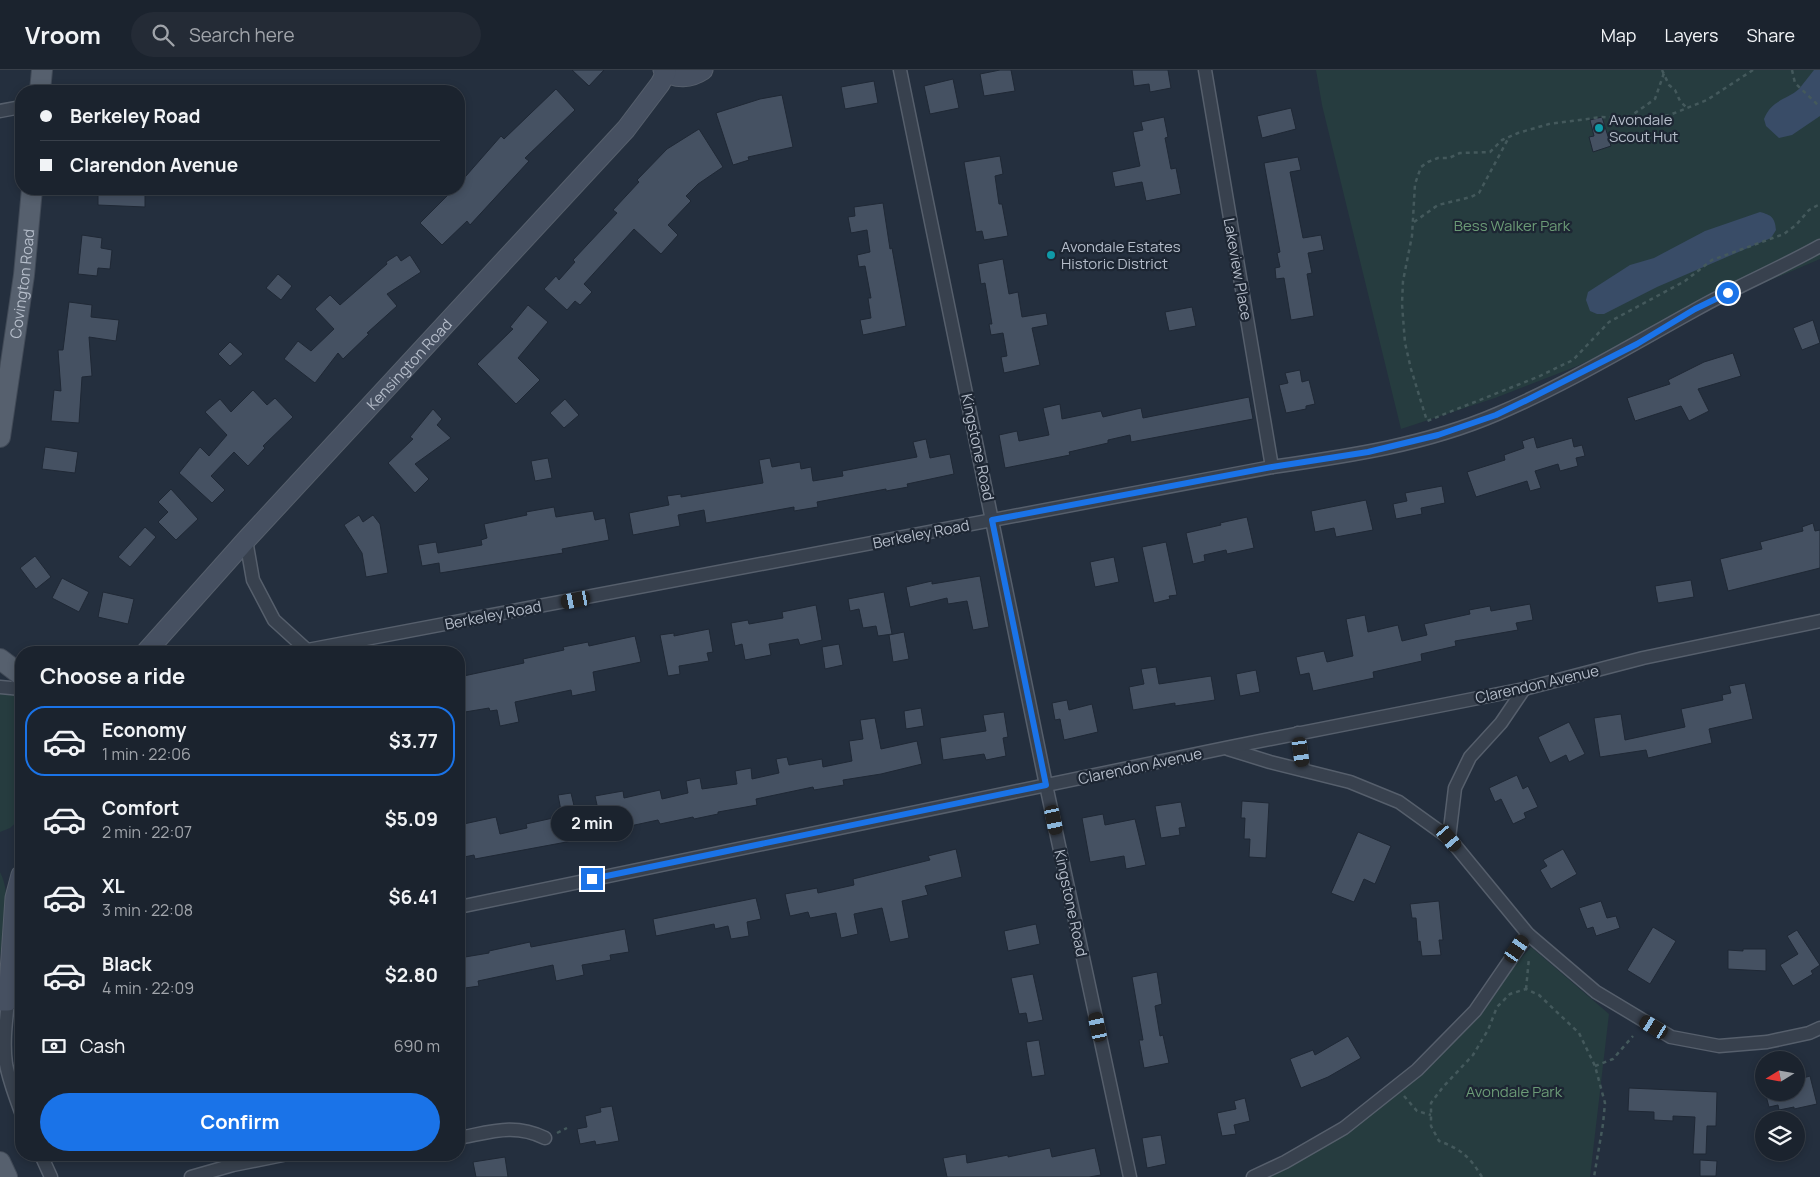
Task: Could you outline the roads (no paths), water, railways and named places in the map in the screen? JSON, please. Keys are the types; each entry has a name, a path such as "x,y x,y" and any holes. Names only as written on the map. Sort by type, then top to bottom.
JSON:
{"main road":[{"path":"41,85 42,70"},
{"name":"Covington Road","path":"0,437 24,275 31,195"},
{"path":"0,659 15,670"},
{"path":"0,1162 7,1177"}],"street":[{"path":"665,71 676,76 686,77 696,75 703,70"},
{"name":"Kingstone Road","path":"900,70 1046,785 1130,1177"},
{"name":"Lakeview Place","path":"1205,70 1272,467"},
{"name":"Kensington Road","path":"151,646 246,540 626,129 660,84 665,71"},
{"path":"0,111 15,108"},
{"name":"Berkeley Road","path":"334,646 1272,467 1368,452 1438,435 1496,415 1637,344 1695,309 1820,246"},
{"name":"Berkeley Road","path":"246,540 254,580 274,620 298,646"},
{"name":"Clarendon Avenue","path":"465,906 1298,733 1524,689 1643,658 1820,620"},
{"path":"0,687 15,689"},
{"path":"1449,838 1454,788 1470,757 1501,723 1524,689"},
{"path":"1298,733 1303,770"},
{"path":"1225,748 1350,782 1399,802 1449,838 1528,934 1596,992 1671,1037 1719,1046 1767,1042 1809,1033 1820,1028"},
{"path":"15,898 13,1001 5,1040 6,1062 15,1095"},
{"path":"1253,1177 1285,1162 1344,1128 1417,1070 1475,1010 1528,934"},
{"path":"465,1137 512,1129 533,1132 545,1138"},
{"path":"44,1161 51,1177"},
{"path":"191,1177 253,1161"}],"water":[{"path":"1814,70 1820,70 1820,116 1792,135 1779,138 1766,126 1764,119 1767,112 1775,104 1799,89"},
{"path":"1760,212 1770,216 1775,222 1776,230 1771,238 1657,287 1604,314 1590,311 1586,300 1588,292 1630,265 1654,258 1705,231"}],"place":[{"name":"Avondale Scout Hut","path":"1599,128"},
{"name":"Avondale Estates Historic District","path":"1051,255"}],"park label":[{"name":"Bess Walker Park","path":"1512,225"},
{"name":"Avondale Park","path":"1514,1091"}]}
